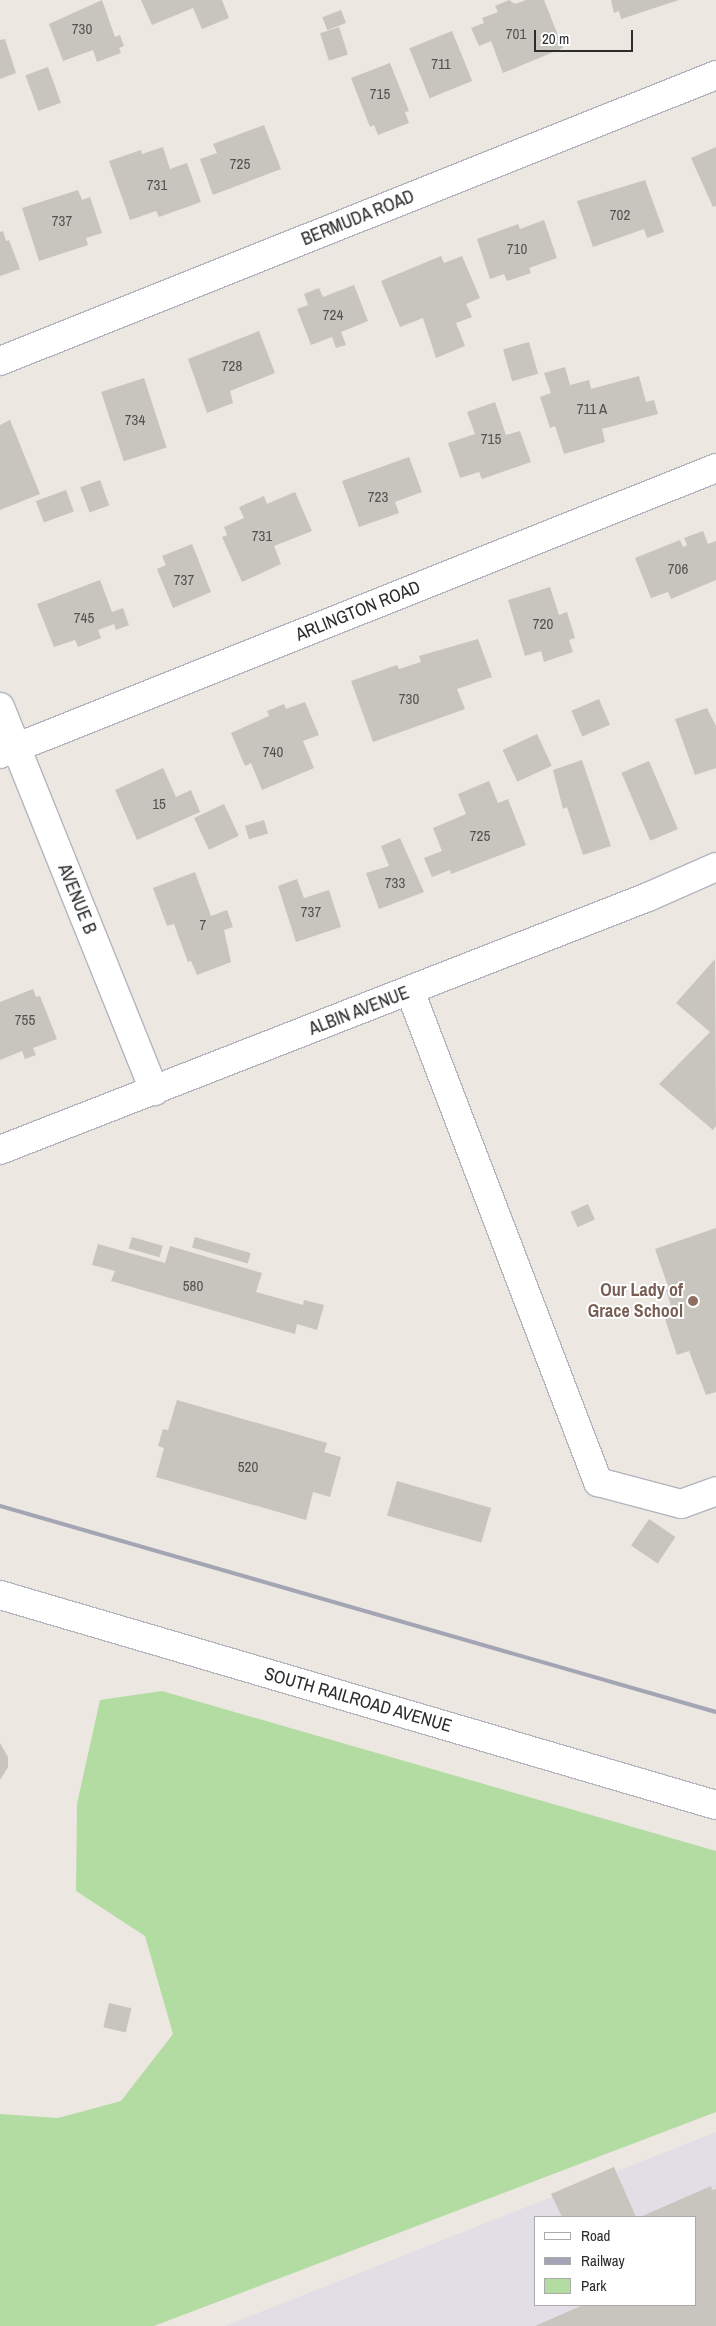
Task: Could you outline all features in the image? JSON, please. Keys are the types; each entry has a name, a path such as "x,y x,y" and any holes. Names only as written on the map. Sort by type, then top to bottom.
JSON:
{"street":[{"name":"BERMUDA ROAD","path":"0,361 716,75"},
{"name":"ARLINGTON ROAD","path":"8,751 716,468"},
{"name":"AVENUE B","path":"0,707 8,751 154,1091"},
{"name":"ALBIN AVENUE","path":"0,1150 410,991 716,867"},
{"path":"410,991 598,1482 681,1504 716,1491"},
{"name":"SOUTH RAILROAD AVENUE","path":"0,1595 716,1805"}],"shaded area":[{"path":"716,2132 716,2326 225,2326"}],"green space":[{"path":"162,1691 716,1851 716,2112 154,2326 0,2326 0,2114 58,2118 121,2101 173,2034 145,1936 76,1891 77,1804 100,1700"}],"building":[{"path":"102,0 115,37 120,35 124,46 119,48 121,53 97,62 93,50 63,61 49,24"},
{"path":"141,0 222,0 229,18 202,29 193,8 152,25"},
{"path":"509,0 515,4 526,0 544,0 563,48 503,73 491,41 479,46 471,28 484,23 482,18 498,12 495,6"},
{"path":"611,0 679,0 621,19 619,11 614,13"},
{"path":"341,10 346,23 327,30 322,17"},
{"path":"339,27 348,55 329,61 320,33"},
{"path":"452,31 472,81 430,98 409,48"},
{"path":"5,39 16,73 0,79 0,40"},
{"path":"390,63 409,111 405,112 409,123 378,135 374,125 370,127 351,78"},
{"path":"48,67 61,103 38,111 25,75"},
{"path":"264,125 281,169 213,195 200,159 217,153 213,144"},
{"path":"163,147 170,169 187,163 201,202 159,217 156,211 130,220 109,161 141,150 142,154"},
{"path":"716,147 716,206 713,207 691,158"},
{"path":"645,180 664,232 647,238 644,229 593,247 577,201"},
{"path":"78,190 82,200 90,197 102,233 86,238 88,245 39,261 22,208"},
{"path":"544,220 557,258 529,268 531,273 507,281 504,274 490,279 477,239 518,224 520,229"},
{"path":"3,231 6,241 9,240 20,269 0,276 0,232"},
{"path":"441,256 444,263 462,256 480,298 466,304 472,317 456,323 465,346 436,358 423,318 400,327 381,281"},
{"path":"354,285 368,321 341,332 346,345 336,348 332,337 311,345 297,309 308,305 304,294 319,288 323,297"},
{"path":"259,331 275,373 230,391 233,403 207,413 188,359"},
{"path":"529,342 538,374 512,381 503,349"},
{"path":"565,367 570,385 589,380 591,389 639,376 646,402 654,400 658,414 602,429 605,442 564,454 555,426 550,428 540,397 551,393 544,373"},
{"path":"144,378 167,447 124,461 101,392"},
{"path":"495,402 506,435 520,431 531,462 482,479 479,472 460,478 448,443 475,434 467,412"},
{"path":"10,420 40,494 0,510 0,425"},
{"path":"409,457 422,492 395,502 399,513 359,527 342,481"},
{"path":"100,480 109,505 90,513 80,487"},
{"path":"66,490 74,512 44,523 36,501"},
{"path":"295,492 312,531 274,546 281,564 242,582 222,537 227,535 224,527 244,518 239,507 264,496 267,504"},
{"path":"703,531 708,544 716,541 716,580 671,599 668,592 651,598 635,558 680,540 683,547 687,545 684,538"},
{"path":"192,544 211,592 173,608 157,569 166,565 162,556"},
{"path":"100,580 112,612 123,608 129,625 116,630 114,624 98,630 101,638 78,647 75,640 54,647 37,604"},
{"path":"550,587 559,615 567,612 575,638 569,640 573,652 544,662 541,651 525,656 508,600"},
{"path":"478,639 492,677 457,689 465,709 373,742 351,681 397,665 399,669 421,662 419,656"},
{"path":"599,699 610,725 582,736 571,711"},
{"path":"305,702 319,735 303,741 314,768 262,790 251,763 245,766 231,733 269,716 267,711 284,704 286,709"},
{"path":"707,708 716,726 716,768 695,775 675,719"},
{"path":"537,734 552,766 517,782 503,750"},
{"path":"582,760 611,846 583,855 567,807 563,809 553,770"},
{"path":"649,761 678,829 650,841 621,773"},
{"path":"163,768 176,797 191,790 200,812 137,840 115,790"},
{"path":"489,781 498,803 508,799 526,845 451,874 450,870 432,877 424,858 442,851 433,828 466,814 458,794"},
{"path":"224,804 239,836 209,850 194,818"},
{"path":"264,820 268,833 249,839 245,826"},
{"path":"400,838 424,892 379,909 366,873 389,866 381,846"},
{"path":"195,872 211,916 227,910 233,927 224,930 231,962 197,975 191,961 188,962 174,924 167,926 153,888"},
{"path":"297,879 304,898 329,890 341,927 296,942 278,886"},
{"path":"715,959 716,1126 713,1130 659,1084 710,1032 676,1003"},
{"path":"33,989 36,997 40,996 57,1039 33,1048 36,1055 25,1059 22,1051 0,1060 0,1002"},
{"path":"588,1204 595,1220 578,1227 571,1212"},
{"name":"Our Lady of Grace School","path":"716,1228 716,1392 706,1395 689,1351 677,1355 664,1316 673,1312 666,1290 669,1289 655,1249"},
{"path":"132,1237 163,1246 159,1257 129,1249"},
{"path":"195,1237 251,1253 248,1264 192,1248"},
{"path":"98,1244 165,1263 170,1246 262,1273 256,1292 303,1305 304,1300 324,1305 317,1330 297,1324 295,1334 111,1281 115,1271 92,1265"},
{"path":"177,1400 327,1443 324,1452 341,1457 330,1497 313,1492 306,1520 156,1477 164,1448 158,1446 163,1429 168,1430"},
{"path":"397,1481 491,1508 481,1543 387,1516"},
{"path":"649,1519 676,1537 658,1563 631,1546"},
{"path":"0,1743 8,1757 8,1767 0,1780"},
{"path":"109,2003 131,2008 126,2033 103,2027"},
{"path":"614,2167 636,2216 562,2216 551,2194"},
{"path":"711,2186 712,2190 716,2189 716,2326 535,2326 581,2306 696,2306 696,2216 642,2216"}],"railway":[{"path":"0,1506 716,1712"}],"place":[{"name":"Our Lady of Grace School","path":"693,1301"}]}
